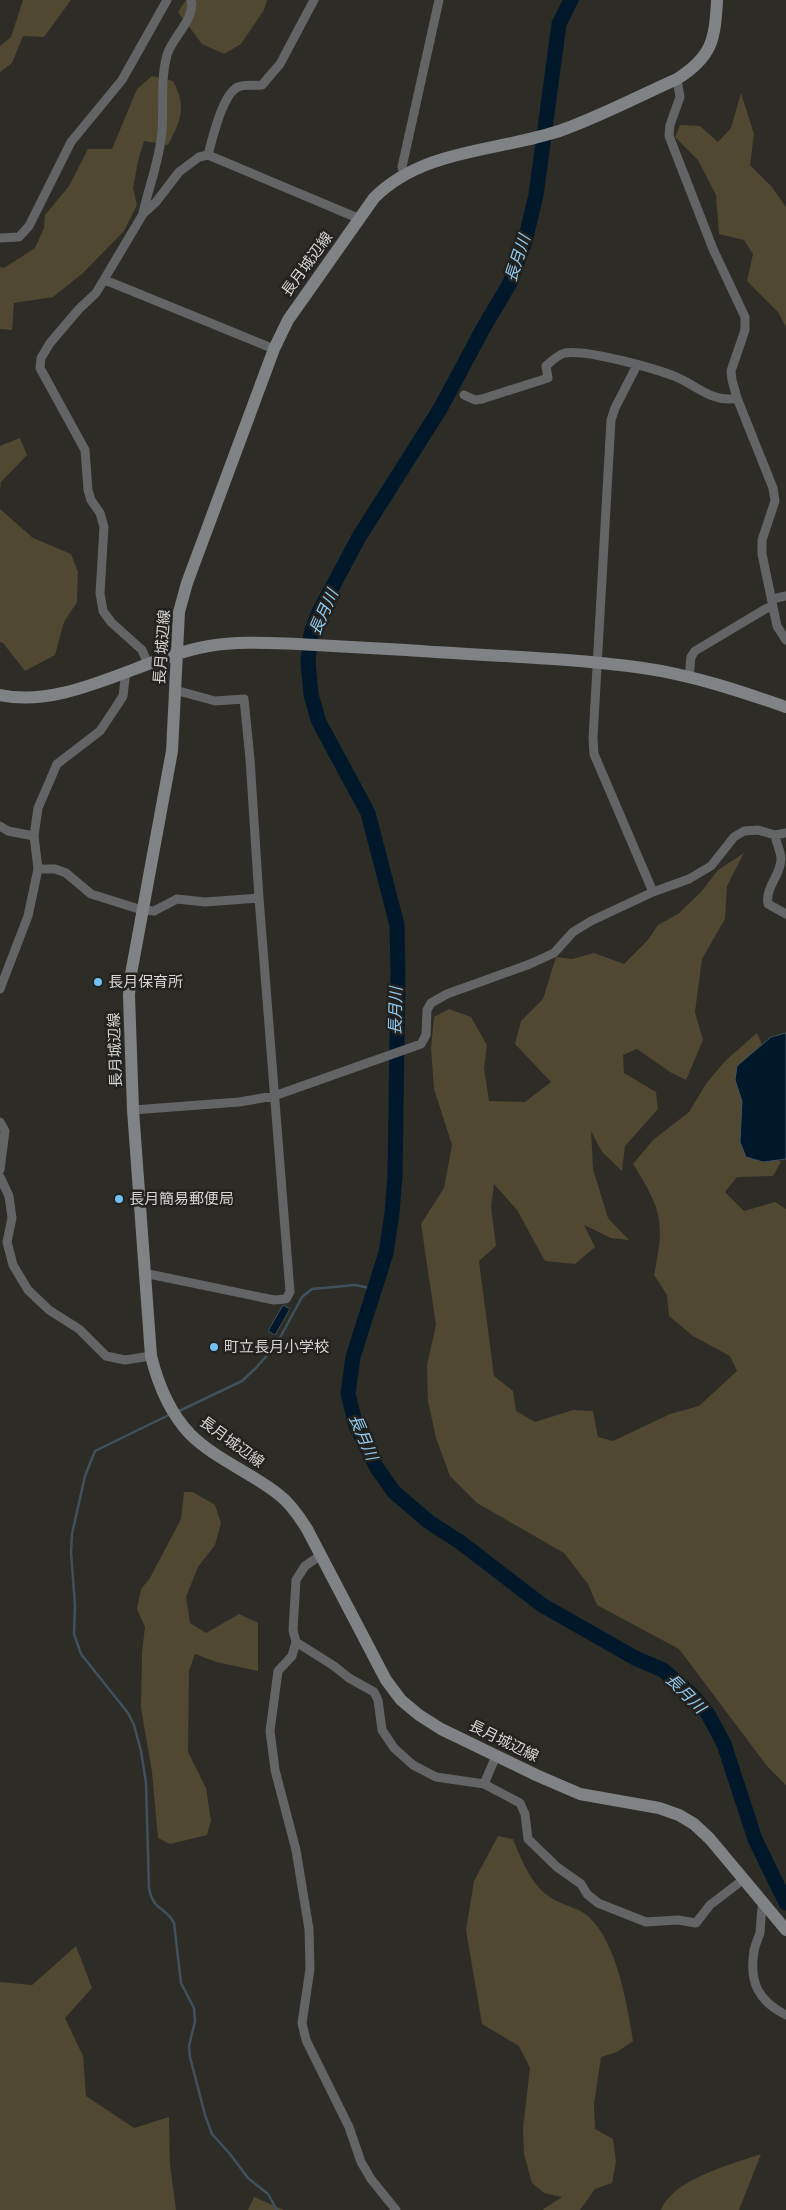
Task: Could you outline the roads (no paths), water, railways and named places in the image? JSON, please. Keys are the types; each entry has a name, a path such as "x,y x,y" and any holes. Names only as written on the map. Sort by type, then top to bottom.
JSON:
{"main road":[{"name":"長月城辺線","path":"717,0 714,30 708,51 695,68 677,79 561,130 433,161 404,174 388,185 374,198 298,305 274,349 187,583 179,612 172,751 142,910 129,995 133,1110 151,1356 163,1393 178,1419 190,1434 207,1448 279,1494 296,1511 386,1680 401,1700 419,1715 441,1729 580,1794 659,1808 679,1815 694,1824 710,1839 786,1930"},
{"path":"0,695 39,698 71,691 176,654 209,646 251,642 596,663 644,668 740,691 786,707"}],"street":[{"path":"0,238 19,237 29,226 71,142 122,80 166,0"},
{"path":"148,664 142,650 111,622 103,611 100,593 104,527 100,513 91,500 88,490 85,450 40,368 41,358 50,343 78,309 96,293 143,214 160,148 162,77 168,52 191,11 191,0"},
{"path":"208,155 222,109 233,90 240,86 262,85 280,64 314,0"},
{"path":"404,174 402,166 439,0"},
{"path":"677,79 680,97 670,125 669,136 712,249 745,317 745,330 732,371 732,380 737,398 773,488 775,501 762,540 762,554 777,626 786,640"},
{"path":"143,214 156,202 179,172 199,157 208,155 360,219"},
{"path":"105,280 274,349"},
{"path":"464,395 475,400 482,399 548,378 546,366 556,356 564,353 582,354 637,365 675,376 717,398 727,400 737,398"},
{"path":"637,365 615,408 611,420 593,738 594,754 653,892"},
{"path":"689,678 691,657 695,651 786,596"},
{"path":"0,989 28,916 38,869 34,836 38,808 58,764 100,731 123,696 126,671"},
{"path":"144,1273 274,1300 286,1299 290,1292 244,699 215,701 175,690"},
{"path":"0,826 8,831 34,836"},
{"path":"133,1110 239,1102 274,1096 421,1044 426,1035 427,1010 431,1003 447,994 530,964 554,953 573,932 591,921 653,892 689,879 711,866 734,837 744,831 758,830 775,835 786,833"},
{"path":"775,835 781,858 779,869 767,896 768,904 786,914"},
{"path":"38,869 55,869 66,873 91,894 142,910 154,911 177,899 205,902 259,898"},
{"path":"0,1122 5,1130 0,1170"},
{"path":"0,1177 9,1196 12,1218 7,1242 13,1265 28,1290 49,1310 79,1329 106,1356 125,1360 151,1356"},
{"path":"320,1554 305,1566 296,1580 293,1630 296,1642 292,1656 278,1671 270,1731 275,1770 296,1850 309,1930 310,1969 302,2022 306,2040 349,2127 361,2162 371,2179 396,2210"},
{"path":"296,1642 349,1678 374,1692 378,1700 382,1730 394,1748 413,1765 436,1777 484,1784 520,1803 525,1814 528,1839 557,1868 580,1884 598,1903 646,1922 678,1920 696,1923 710,1905 744,1880"},
{"path":"484,1784 496,1756"},
{"path":"763,1902 760,1932 754,1950 754,1984 764,2000 775,2010 786,2015"}],"water":[{"path":"786,1033 786,1159 763,1162 746,1157 740,1142 742,1101 735,1080 737,1066 771,1037"},
{"path":"283,1305 290,1309 275,1335 268,1331"}],"waterway":[{"name":"長月川","path":"571,0 559,24 536,195 525,241 510,283 440,409 359,537 319,612 311,633 308,661 311,695 319,722 368,813 397,925 395,1176 392,1213 386,1253 353,1357 348,1394 356,1426 377,1468 394,1492 429,1522 460,1542 542,1605 635,1658 663,1670 692,1695 708,1714 724,1744 755,1839 786,1903"},
{"path":"179,1411 242,1381 276,1345 302,1297 312,1289 355,1285 375,1289"},
{"path":"169,1415 95,1451 85,1476 72,1534 71,1552 75,1605 74,1634 81,1654 128,1713 134,1725 141,1751 146,1783 149,1888 153,1901 174,1923 181,1983 194,2008 195,2021 189,2046 190,2057 205,2115 212,2134 248,2178 268,2194 277,2210"}],"place":[{"name":"長月保育所","path":"98,982"},
{"name":"長月簡易郵便局","path":"119,1199"},
{"name":"町立長月小学校","path":"214,1347"}]}
